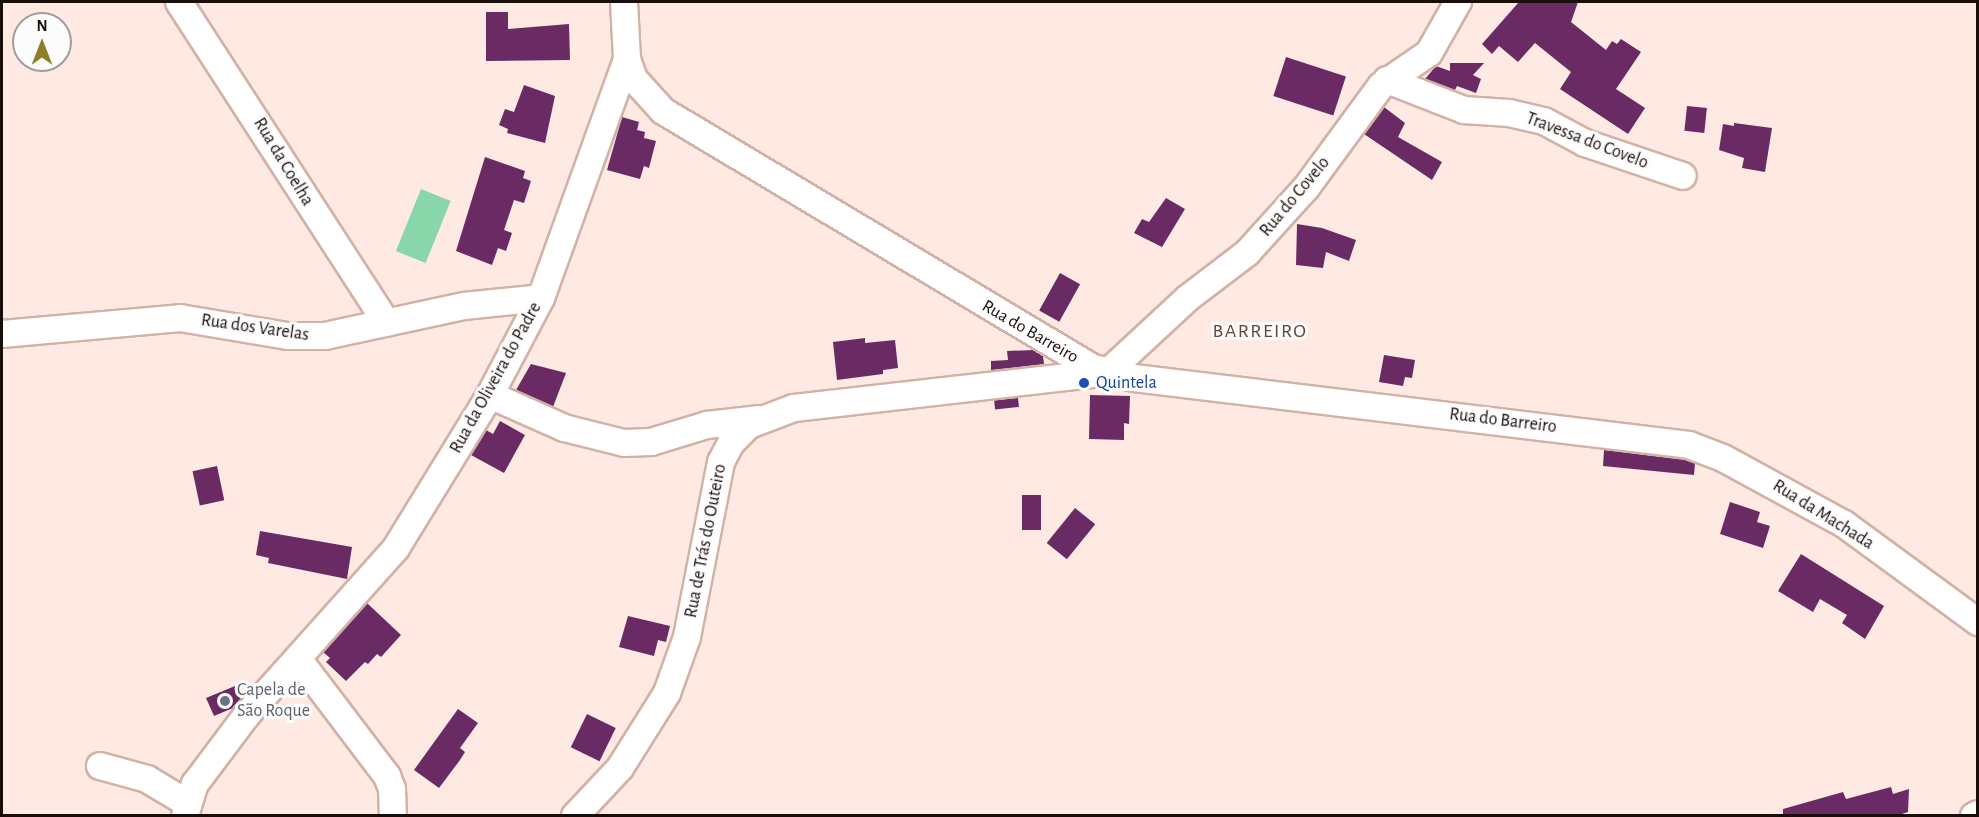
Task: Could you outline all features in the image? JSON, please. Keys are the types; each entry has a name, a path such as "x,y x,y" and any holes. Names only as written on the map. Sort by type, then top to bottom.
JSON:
{"street":[{"name":"Rua da Coelha","path":"179,2 387,323"},
{"path":"624,2 627,58"},
{"name":"Rua do Covelo","path":"1107,373 1188,298 1247,253 1306,188 1387,80 1429,53 1458,2"},
{"name":"Rua da Oliveira do Padre","path":"186,809 195,784 219,750 396,548 490,395 541,298 627,58"},
{"name":"Rua do Barreiro","path":"627,58 634,80 647,96 680,124 1070,356 1107,373 1653,438"},
{"name":"Travessa do Covelo","path":"1387,80 1464,110 1509,113 1544,121 1585,142 1683,176"},
{"name":"Rua dos Varelas","path":"2,334 180,318 304,337 342,334 464,306 541,298"},
{"name":"Rua de Trás do Outeiro","path":"575,816 620,768 667,693 687,637 721,462 739,434 762,418 818,405 1107,373"},
{"path":"490,395 564,428 624,443 651,442 693,429 762,418"},
{"name":"Rua da Machada","path":"1653,438 1707,450 1822,511 1977,622"},
{"path":"298,660 387,776 392,789 393,816"},
{"path":"100,766 147,779 186,809"}],"green space":[{"path":"421,189 451,201 426,263 396,251"}],"building":[{"path":"1519,2 1578,2 1571,22 1606,50 1612,41 1617,44 1621,39 1641,52 1616,89 1645,108 1628,134 1560,89 1571,72 1535,43 1518,62 1499,46 1492,54 1482,44"},
{"path":"486,12 508,12 508,29 569,24 570,60 486,61"},
{"path":"1286,57 1346,76 1333,115 1273,96"},
{"path":"1450,63 1484,63 1473,75 1481,79 1476,93 1457,86 1455,90 1425,79 1436,66 1450,71"},
{"path":"524,85 555,96 545,143 507,133 508,129 499,125 505,109 514,112"},
{"path":"1687,106 1707,108 1704,133 1684,131"},
{"path":"1384,107 1405,123 1398,137 1442,162 1432,180 1364,134"},
{"path":"622,117 639,122 637,130 645,132 644,138 656,141 649,168 644,166 640,179 607,170"},
{"path":"1734,123 1772,128 1765,172 1742,168 1744,158 1719,150 1723,124 1734,126"},
{"path":"485,157 525,171 523,178 531,181 524,203 514,200 504,230 512,233 506,251 498,248 492,265 456,251"},
{"path":"1166,198 1185,209 1162,247 1134,233 1142,219 1149,222"},
{"path":"1297,224 1322,228 1356,240 1349,261 1326,252 1323,268 1296,265"},
{"path":"1060,273 1080,284 1059,322 1039,311"},
{"path":"865,338 865,343 895,340 898,368 883,370 883,374 837,380 833,342"},
{"path":"1034,350 1043,356 1044,364 991,370 991,361 1008,360 1007,351"},
{"path":"1384,355 1415,360 1412,378 1405,377 1403,386 1379,382"},
{"path":"531,364 566,373 553,407 516,390"},
{"path":"1090,395 1130,396 1129,424 1124,423 1124,440 1089,439"},
{"path":"1018,398 1019,407 995,409 994,401"},
{"path":"500,421 525,435 504,473 471,455 486,430 493,434"},
{"path":"1604,450 1685,460 1695,463 1694,475 1603,466"},
{"path":"217,466 224,500 200,505 193,471"},
{"path":"1022,495 1041,495 1041,530 1022,530"},
{"path":"1730,502 1760,512 1757,522 1770,526 1763,548 1720,534"},
{"path":"1075,508 1095,524 1067,559 1047,543"},
{"path":"260,531 352,547 347,579 268,563 269,558 256,555"},
{"path":"1801,554 1884,606 1865,639 1842,623 1847,615 1820,599 1813,612 1778,591"},
{"path":"367,603 401,635 381,657 377,654 368,664 365,662 346,681 326,662 330,658 323,652"},
{"path":"628,616 670,626 666,642 658,640 654,656 619,647"},
{"name":"Capela de São Roque","path":"235,686 241,699 233,708 214,716 206,698"},
{"path":"458,709 478,723 460,748 465,752 439,788 414,770"},
{"path":"587,714 616,728 600,761 571,747"},
{"path":"1891,787 1893,794 1909,789 1908,812 1896,816 1783,816 1783,809 1843,792 1846,799"}],"place":[{"name":"Quintela","path":"1084,383"},
{"name":"Capela de São Roque","path":"225,701"}],"district":[{"name":"BARREIRO","path":"1260,331"}]}
